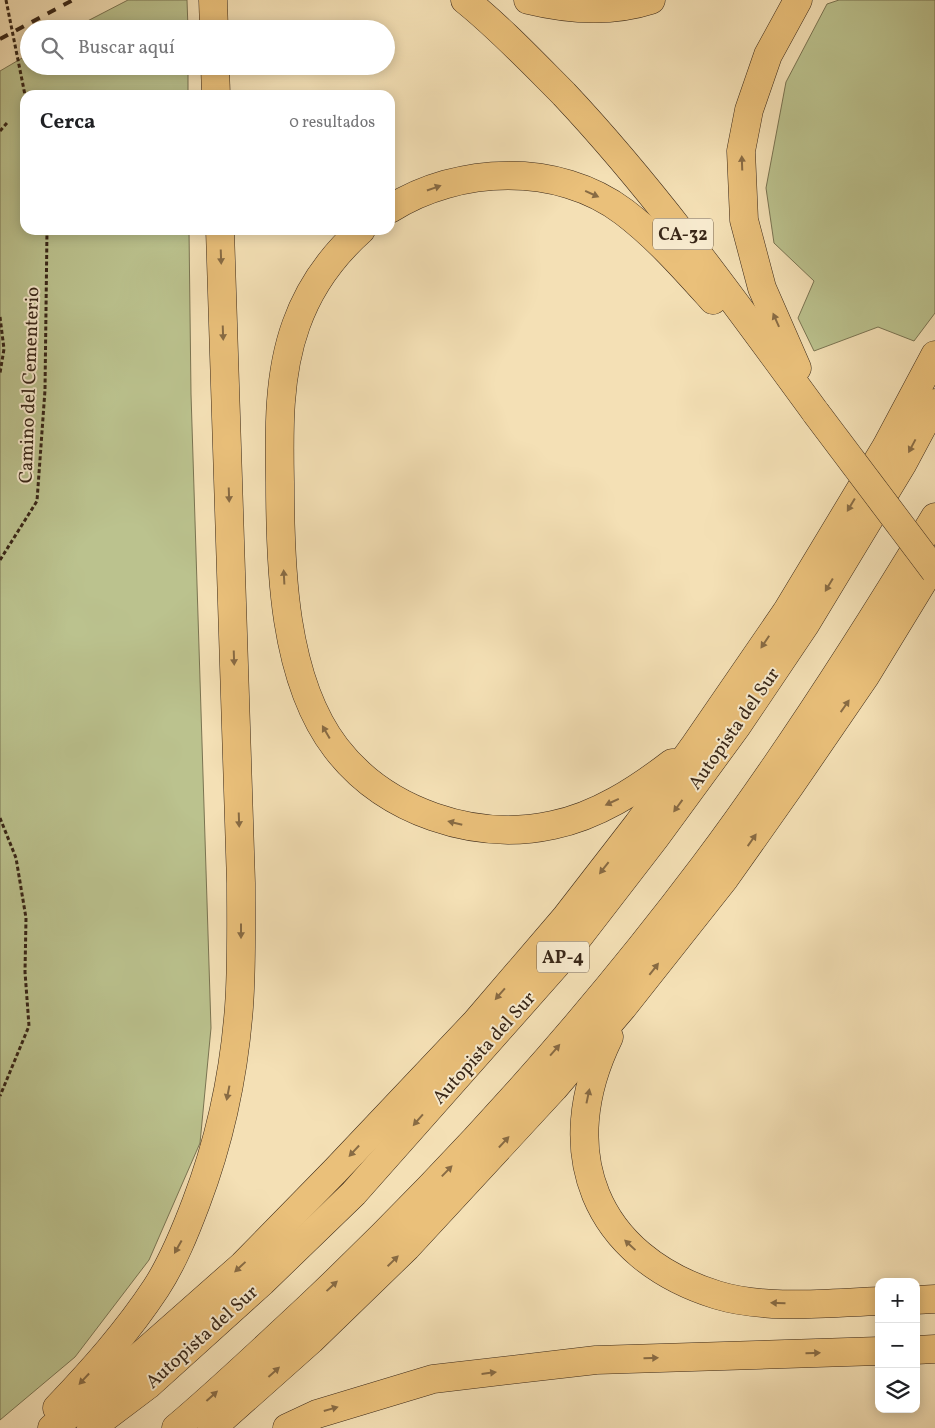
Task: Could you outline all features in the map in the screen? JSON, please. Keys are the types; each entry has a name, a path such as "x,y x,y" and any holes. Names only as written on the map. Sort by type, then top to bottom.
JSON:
{"highway":[{"path":"214,0 214,20"},
{"name":"CA-32","path":"465,0 536,66 593,126 647,188 935,571"},
{"path":"528,0 575,9 606,9 636,5 651,0"},
{"path":"798,0 768,55 749,110 741,151 744,220 762,288 816,413"},
{"path":"215,75 216,90"},
{"path":"395,206 434,188 469,178 510,176 538,178 567,184 595,194 624,211 672,254 775,370 816,413"},
{"path":"39,1428 108,1354 156,1288 182,1239 203,1186 219,1135 235,1052 241,962 241,882 220,235"},
{"path":"356,235 329,264 311,292 296,325 286,367 279,431 285,600 291,637 302,681 317,716 336,748 362,776 392,798 418,811 454,823 492,830 527,829 555,825 586,815 622,798 651,779 695,745"},
{"path":"52,1428 98,1393 243,1265 476,1022 566,917 638,824 787,611 886,447 935,355"},
{"name":"Autopista del Sur","path":"91,1428 148,1385 262,1282 354,1193 564,956 655,838 752,702 804,624 903,463 935,403"},
{"name":"AP-4","path":"176,1428 285,1330 439,1180 532,1076 621,972 705,865 780,759 863,636 935,516"},
{"path":"212,1428 311,1340 407,1248 554,1088 624,1007 725,878 790,786 866,675 935,562"},
{"path":"624,1007 594,1072 586,1106 584,1134 586,1163 592,1189 604,1213 621,1237 642,1256 668,1274 717,1295 778,1304 875,1301"},
{"path":"920,1300 935,1299"},
{"path":"920,1350 935,1349"},
{"path":"286,1428 316,1414 433,1379 596,1360 875,1351"}],"path":[{"path":"6,0 20,70"},
{"path":"21,75 24,90"},
{"path":"0,131 7,123"},
{"name":"Camino del Cementerio","path":"0,560 37,500 45,390 47,235"},
{"path":"0,317 4,349 0,373"},
{"path":"0,818 16,858 26,918 25,972 29,1026 0,1096"}],"green space":[{"path":"128,0 187,0 188,20 89,20"},
{"path":"839,0 935,0 935,313 914,341 878,327 814,351 798,318 814,281 774,243 766,188 786,82 827,4"},
{"path":"20,59 20,75 188,75 188,90 20,90 20,235 189,235 191,394 211,1028 200,1143 149,1260 75,1357 0,1420 0,71"}],"railway":[{"path":"36,20 73,0"},
{"path":"0,39 20,28"}]}
